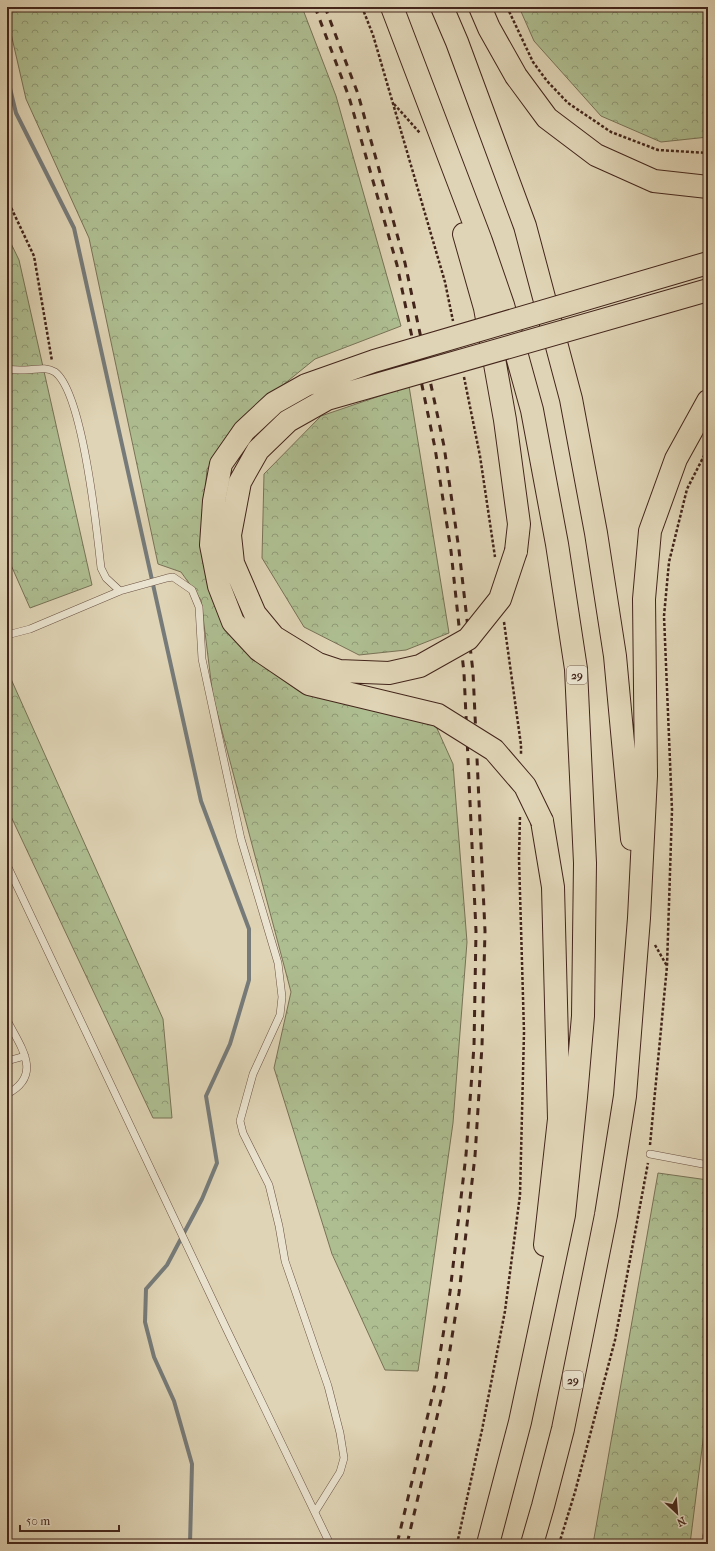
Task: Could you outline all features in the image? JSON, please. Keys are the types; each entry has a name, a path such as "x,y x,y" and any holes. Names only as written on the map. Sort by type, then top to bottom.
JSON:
{"highway":[{"name":"29","path":"392,7 503,304 532,410 557,544 576,669 585,863 583,1016 576,1097 564,1215 533,1366 509,1468 488,1544"},
{"name":"29","path":"442,7 457,42 525,226 571,399 596,533 615,656 639,918 625,1096 606,1215 563,1429 532,1544"},
{"path":"480,7 516,76 547,118 596,155 654,181 708,188"},
{"path":"413,62 485,308 505,420 519,524 516,551 500,599 468,639 420,666 389,673 339,671 318,664 274,637 255,614 233,563 230,535 240,482 258,450 288,421 327,399 708,290"},
{"path":"533,1366 559,1119 553,887 542,821 525,786 494,750 438,715 310,684 259,650 233,622 219,586 211,545 214,501 221,464 244,431 274,403 306,385 374,361 708,263"},
{"path":"639,918 646,776 644,599 650,531 676,459 708,401"}],"lane":[{"path":"7,370 43,368 54,372 62,379 74,405 92,486 101,568 106,578 120,591"},
{"path":"7,635 30,628 120,591 173,577 192,590 198,607 202,659 222,752 241,839 278,963 282,997 280,1015 253,1074 240,1121 245,1138 269,1185 279,1226 285,1261 328,1386 340,1433 344,1458 340,1472 315,1512"},
{"path":"7,864 330,1544"},
{"path":"7,1020 9,1031 25,1056 27,1071 18,1088 7,1094"},
{"path":"7,1061 25,1056"},
{"path":"650,1154 708,1165"},
{"path":"705,1544 708,1528"}],"path":[{"path":"362,7 373,35 445,282 454,328"},
{"path":"507,7 533,62 547,81 568,103 611,132 658,150 708,153"},
{"path":"393,103 441,156"},
{"path":"7,199 34,256 54,372"},
{"path":"464,373 480,456 495,557"},
{"path":"504,620 521,745 521,760"},
{"path":"457,1544 482,1430 505,1311 520,1195 524,1032 519,858 520,813"}],"green space":[{"path":"7,7 302,7 336,96 401,326 315,359 252,410 207,469 201,545 250,651 435,724 453,764 467,942 453,1123 418,1371 385,1370 332,1254 274,1068 291,992 213,697 201,600 181,572 158,564 89,238 26,99 7,16"},
{"path":"519,7 708,7 708,137 661,142 601,116 534,41"},
{"path":"7,235 19,260 92,585 30,608 7,556"},
{"path":"409,386 449,633 406,650 359,655 304,627 262,558 264,474 321,416"},
{"path":"7,670 163,1019 172,1118 153,1118 7,808"},
{"path":"658,1173 708,1180 708,1401 690,1544 593,1544"}],"waterway":[{"path":"7,76 16,113 74,228 201,801 249,929 249,980 230,1044 206,1096 217,1163 202,1199 167,1265 146,1289 145,1322 154,1357 174,1401 192,1464 190,1544"}],"railway":[{"path":"315,7 349,97 397,265 435,448 451,551 464,673 476,931 474,1046 466,1155 450,1292 435,1385 397,1544"},
{"path":"325,7 358,94 405,263 444,446 459,550 473,672 485,931 482,1046 475,1156 459,1293 444,1387 407,1544"}]}
